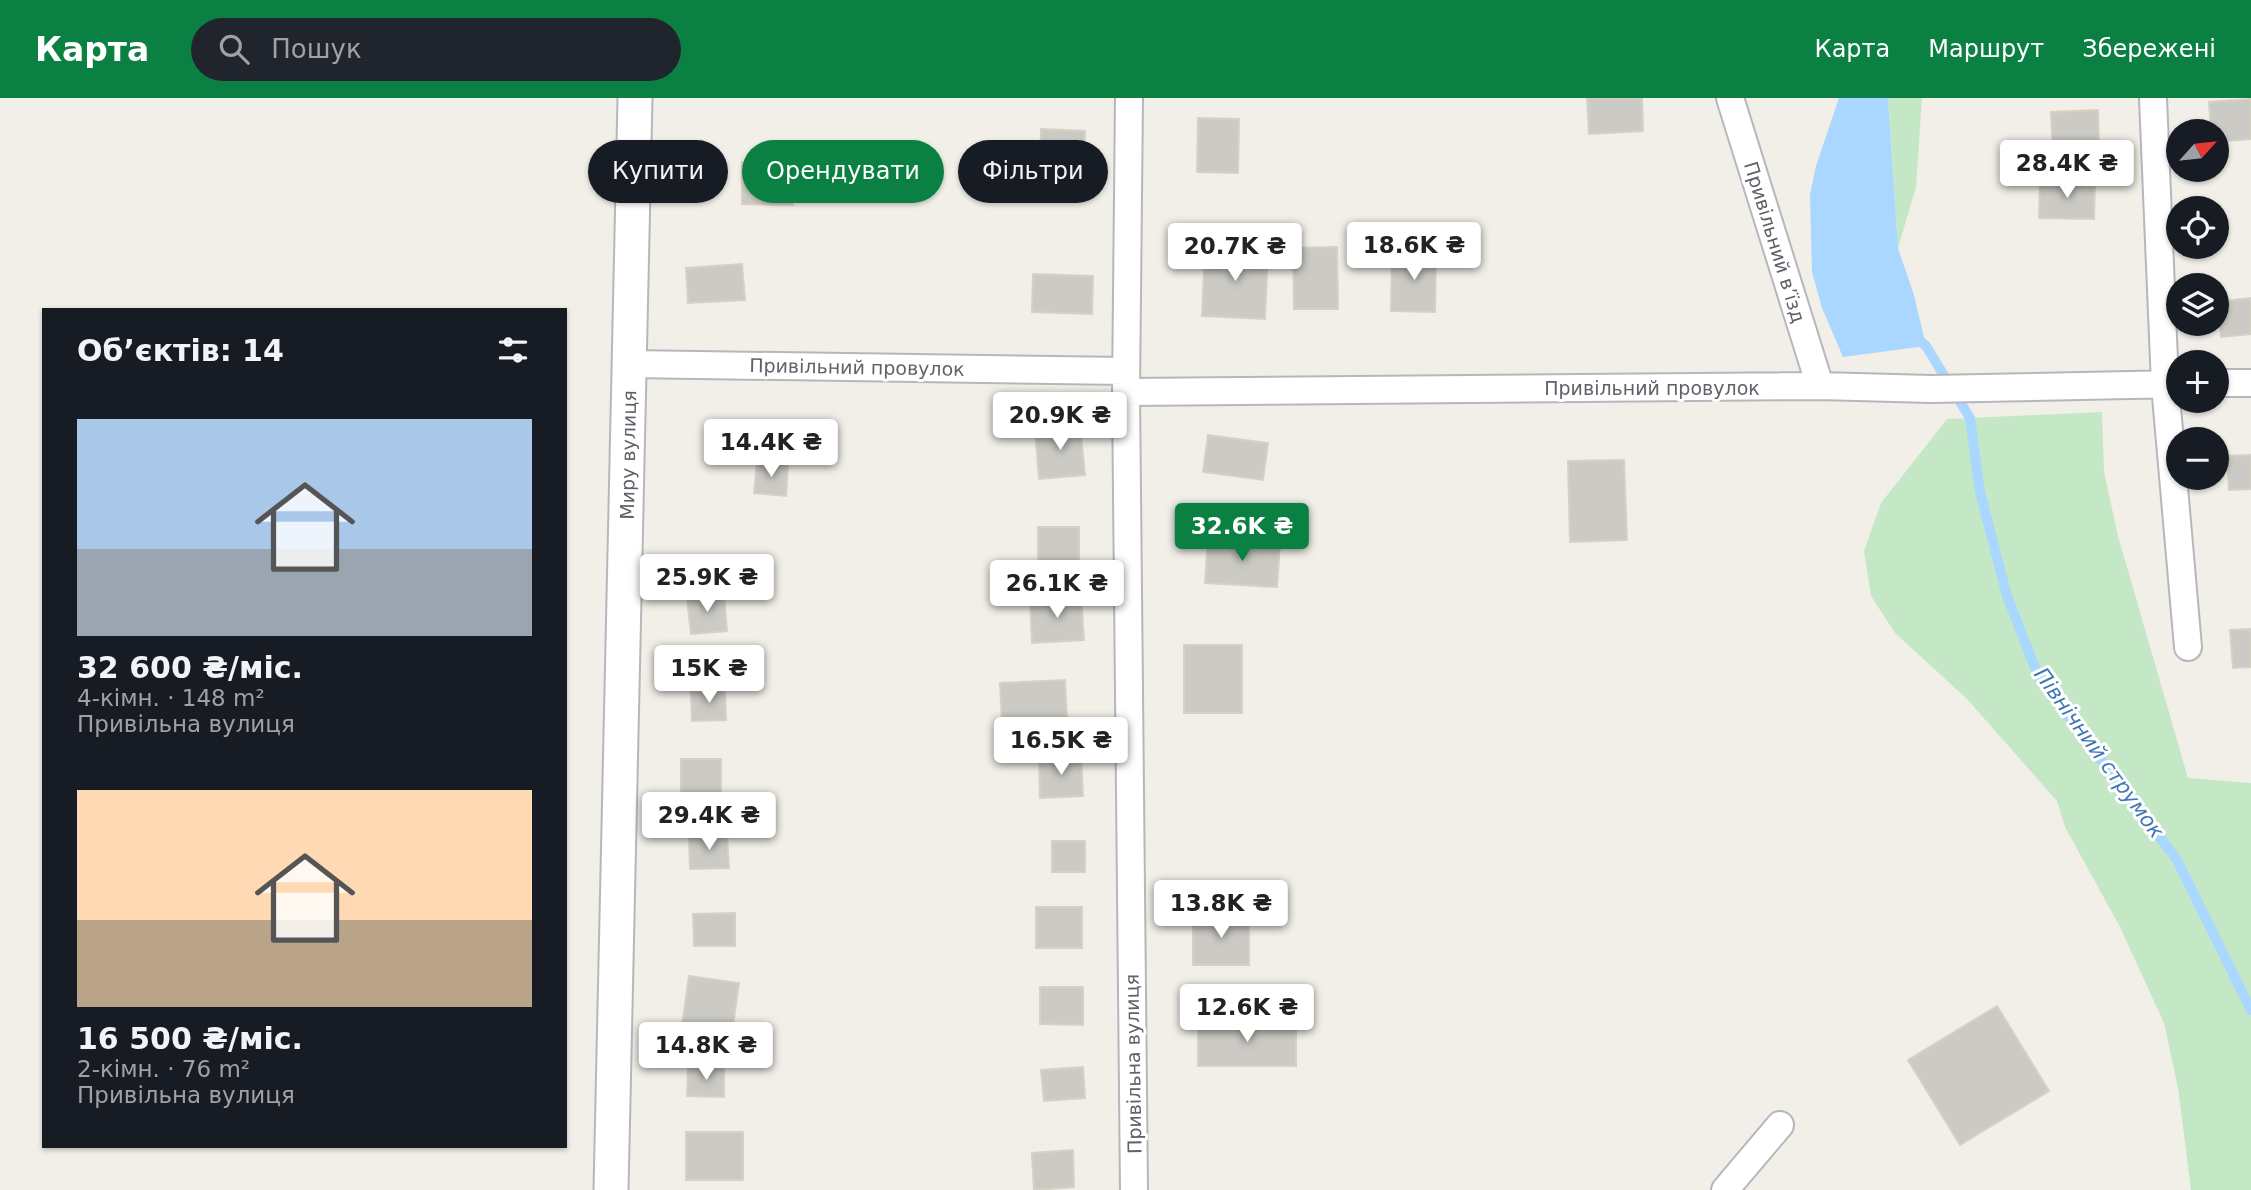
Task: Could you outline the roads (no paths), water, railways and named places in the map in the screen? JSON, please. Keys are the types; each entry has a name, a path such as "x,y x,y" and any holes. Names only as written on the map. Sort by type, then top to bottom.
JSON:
{"street":[{"name":"Миру вулиця","path":"611,1190 635,98"},
{"name":"Привільна вулиця","path":"1129,98 1126,382 1134,1190"},
{"name":"Привільний в’їзд","path":"1730,98 1820,386"},
{"path":"2153,98 2170,350"},
{"name":"Привільний провулок","path":"630,364 1126,382 1931,389 2166,384"},
{"path":"2229,383 2251,383"},
{"path":"2174,413 2188,647"},
{"path":"1726,1190 1780,1125"}],"water":[{"path":"1839,98 1888,98 1898,248 1914,295 1926,346 1843,357 1822,308 1812,272 1810,195 1816,166"}],"waterway":[{"name":"Північний струмок","path":"1917,338 1926,346 1970,418 1980,492 2007,596 2039,678 2177,860 2251,1010"}]}
